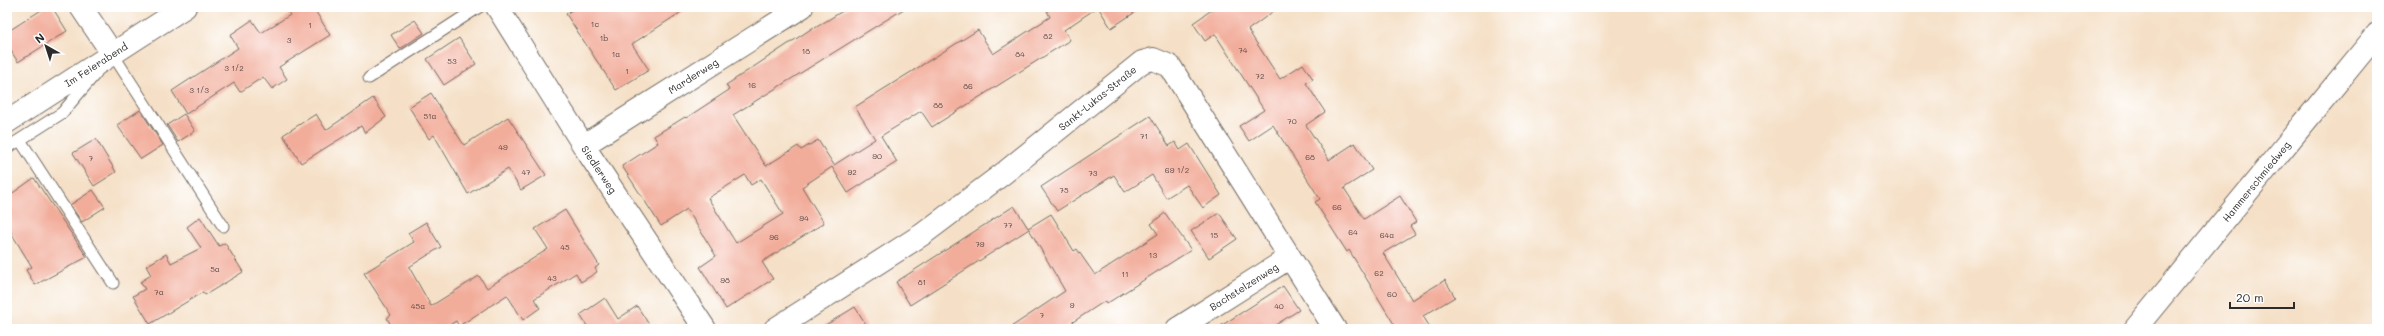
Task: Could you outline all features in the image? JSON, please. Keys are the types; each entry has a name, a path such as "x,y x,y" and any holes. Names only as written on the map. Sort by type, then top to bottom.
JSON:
{"street":[{"path":"81,7 112,53"},
{"name":"Im Feierabend","path":"7,122 185,7"},
{"name":"Siedlerweg","path":"497,7 584,145 705,329"},
{"name":"Marderweg","path":"584,145 802,7"},
{"name":"Hammerschmiedweg","path":"2136,329 2377,34"},
{"name":"Sankt-Lukas-Straße","path":"775,329 923,234 997,178 1142,62 1153,59 1170,66 1289,258 1335,329"},
{"name":"Bachstelzenweg","path":"1177,329 1289,258"}],"lane":[{"path":"370,78 479,7"},
{"path":"7,148 62,113 112,53 223,226"},
{"path":"20,140 113,283"}],"building":[{"path":"46,7 52,7 67,31 18,62 7,45 7,32"},
{"path":"285,7 313,7 330,35 279,67 287,79 272,89 263,77 240,92 234,83 186,114 172,91 238,48 230,35 252,20 261,33 290,15"},
{"path":"576,7 689,7 632,44 649,70 616,90 566,14"},
{"path":"849,7 907,7 733,115 766,166 798,146 801,150 818,140 834,165 875,139 855,107 978,30 993,54 1050,17 1045,7 1098,7 1064,30 1070,40 932,127 921,111 881,136 897,162 848,193 832,167 802,187 824,223 762,262 773,279 726,309 700,267 716,256 687,209 661,226 622,166 658,143 654,136 685,117 686,118 729,90 726,85 814,27 815,28","holes":["745,175 751,185 761,179 783,214 736,243 708,198"]},
{"path":"1098,7 1143,7 1111,28"},
{"path":"1216,7 1279,7 1248,30 1280,79 1303,64 1313,79 1306,83 1325,112 1306,125 1329,160 1355,143 1372,170 1344,188 1364,219 1400,196 1416,222 1410,226 1415,234 1383,253 1412,300 1445,280 1455,297 1423,316 1431,329 1397,329 1349,250 1347,252 1315,202 1320,199 1273,125 1249,141 1239,126 1264,110 1215,34 1205,41 1193,23"},
{"path":"415,20 424,33 400,49 391,35"},
{"path":"459,38 476,64 444,85 427,59"},
{"path":"431,93 464,145 508,117 546,175 521,190 508,169 468,194 434,135 429,139 409,107"},
{"path":"373,98 386,117 365,133 361,126 301,163 283,135 316,114 326,130"},
{"path":"140,110 163,145 141,159 117,125"},
{"path":"184,114 195,131 178,142 167,125"},
{"path":"1150,116 1169,146 1175,142 1180,150 1189,144 1221,195 1203,208 1187,185 1166,198 1152,175 1125,192 1114,175 1057,211 1041,187"},
{"path":"96,139 116,172 94,186 73,153"},
{"path":"34,178 87,257 35,285 26,270 32,267 7,226 7,197"},
{"path":"93,190 105,207 82,222 70,205"},
{"path":"1014,206 1028,228 1051,214 1074,251 1077,249 1095,275 1158,234 1151,224 1165,213 1191,250 1106,304 1105,301 1062,329 1008,329 1065,291 1029,229 910,305 896,282"},
{"path":"565,210 599,265 595,268 597,272 581,282 576,273 534,299 540,308 523,320 507,295 459,326 456,321 443,329 393,329 387,318 391,315 364,273 414,242 408,233 426,222 441,247 409,267 431,306 479,276 487,288 548,249 535,229"},
{"path":"1219,213 1237,239 1209,258 1191,231"},
{"path":"200,217 219,246 225,243 243,272 205,295 203,292 150,324 133,296 145,289 140,282 151,275 146,266 166,254 171,263 201,248 187,227"},
{"path":"1283,286 1299,310 1269,329 1216,329"},
{"path":"605,298 618,319 637,306 652,329 589,329 580,315"},
{"path":"855,307 869,329 819,329"}]}
